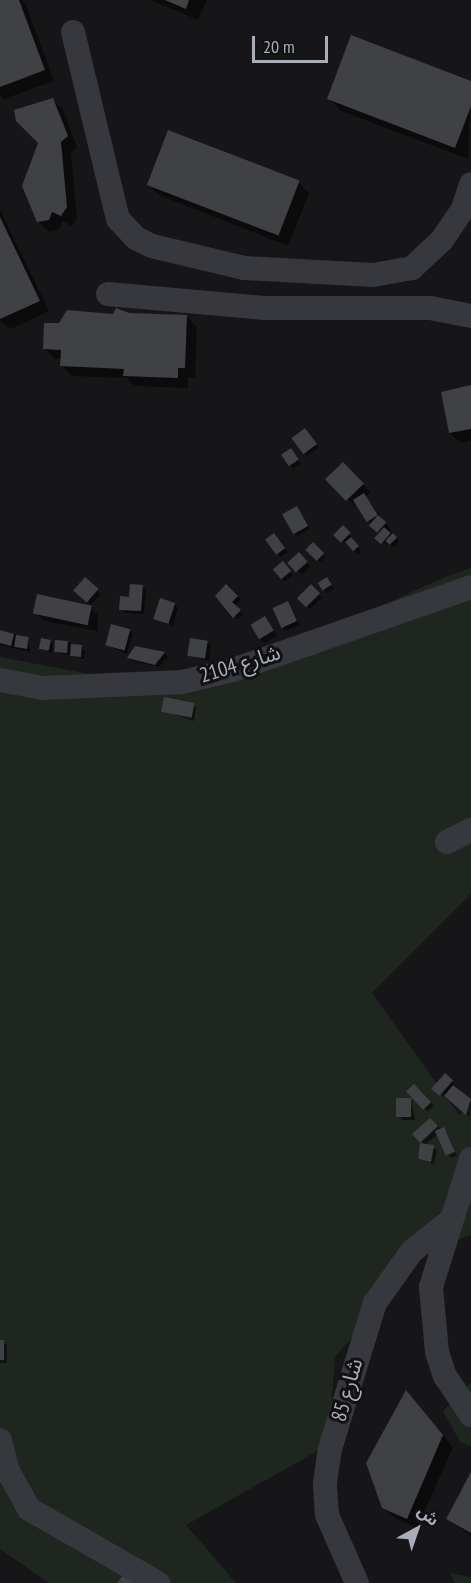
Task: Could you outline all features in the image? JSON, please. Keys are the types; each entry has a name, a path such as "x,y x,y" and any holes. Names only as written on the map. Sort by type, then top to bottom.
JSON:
{"street":[{"path":"73,32 118,219 136,238 152,246 244,268 373,275 402,270 412,268 442,240 463,209 471,184"},
{"path":"108,294 264,308 430,308 471,316"},
{"name":"شارع 2104","path":"0,680 43,688 182,682 233,670 471,587"},
{"path":"447,842 471,830"},
{"path":"471,1159 449,1222 431,1287 432,1323 446,1376 471,1415"},
{"name":"شارع 85","path":"357,1583 327,1515 325,1483 330,1449 375,1303 412,1251 449,1222"},
{"path":"0,1440 8,1471 29,1509 158,1583"}],"shaded area":[{"path":"471,568 471,894 372,993 459,1115 471,1105 471,1235 425,1254 335,1357 328,1445 186,1525 236,1583 49,1583 0,1549 0,657 189,693 445,577"},
{"path":"471,1382 471,1446 460,1442 443,1411"},
{"path":"450,1573 471,1577 471,1583 455,1583"}],"building":[{"path":"0,0 19,0 45,70 0,87"},
{"path":"165,0 189,0 186,9"},
{"path":"351,35 471,81 471,106 455,148 327,99"},
{"path":"53,98 68,136 61,142 67,207 61,216 52,212 49,220 37,222 22,186 38,143 16,121 14,110"},
{"path":"168,130 300,181 278,236 147,185"},
{"path":"0,217 40,301 0,319"},
{"path":"116,308 129,313 187,315 185,368 178,368 178,378 123,376 124,369 60,366 61,350 43,349 44,323 59,323 67,310 113,314"},
{"path":"471,385 471,429 449,433 441,392"},
{"path":"305,428 317,444 303,454 291,438"},
{"path":"291,448 299,460 289,466 281,455"},
{"path":"343,462 364,484 346,501 325,479"},
{"path":"364,493 378,515 367,522 353,500"},
{"path":"297,506 308,526 293,534 282,514"},
{"path":"378,515 386,522 377,533 369,526"},
{"path":"343,525 351,533 341,543 333,535"},
{"path":"384,527 391,533 381,544 374,538"},
{"path":"274,533 285,548 276,555 265,539"},
{"path":"393,533 397,537 389,545 385,541"},
{"path":"351,537 359,546 353,551 345,542"},
{"path":"313,542 324,553 317,561 305,550"},
{"path":"299,552 308,562 296,572 287,563"},
{"path":"283,561 291,571 281,579 273,569"},
{"path":"85,577 99,589 87,602 73,591"},
{"path":"327,577 332,585 322,590 318,583"},
{"path":"130,584 143,585 141,611 119,610 120,596 129,597"},
{"path":"226,584 238,596 232,602 241,610 233,618 215,596"},
{"path":"311,584 320,593 306,607 297,598"},
{"path":"37,594 92,606 88,625 33,614"},
{"path":"160,598 175,603 168,624 153,619"},
{"path":"288,601 297,621 281,628 272,608"},
{"path":"265,616 274,631 259,639 250,625"},
{"path":"111,624 130,629 125,650 105,645"},
{"path":"0,630 14,634 11,646 0,643"},
{"path":"16,635 29,637 27,649 14,647"},
{"path":"41,638 51,640 49,651 39,649"},
{"path":"190,638 208,641 205,659 187,656"},
{"path":"55,640 68,641 67,653 54,652"},
{"path":"71,644 82,645 81,657 70,656"},
{"path":"135,646 165,652 155,665 127,658"},
{"path":"164,697 194,703 192,718 161,712"},
{"path":"445,1073 453,1080 440,1096 431,1089"},
{"path":"414,1084 431,1102 423,1110 406,1092"},
{"path":"453,1085 471,1099 466,1115 444,1096"},
{"path":"396,1098 411,1098 411,1117 396,1117"},
{"path":"430,1118 438,1126 420,1143 412,1134"},
{"path":"444,1127 455,1152 446,1156 435,1131"},
{"path":"420,1143 434,1145 431,1162 418,1159"},
{"path":"0,1340 4,1340 4,1360 0,1360"},
{"path":"406,1390 443,1435 407,1519 382,1508 366,1463"},
{"path":"471,1472 471,1533 446,1519"},
{"path":"123,1575 134,1583 117,1583"}]}
